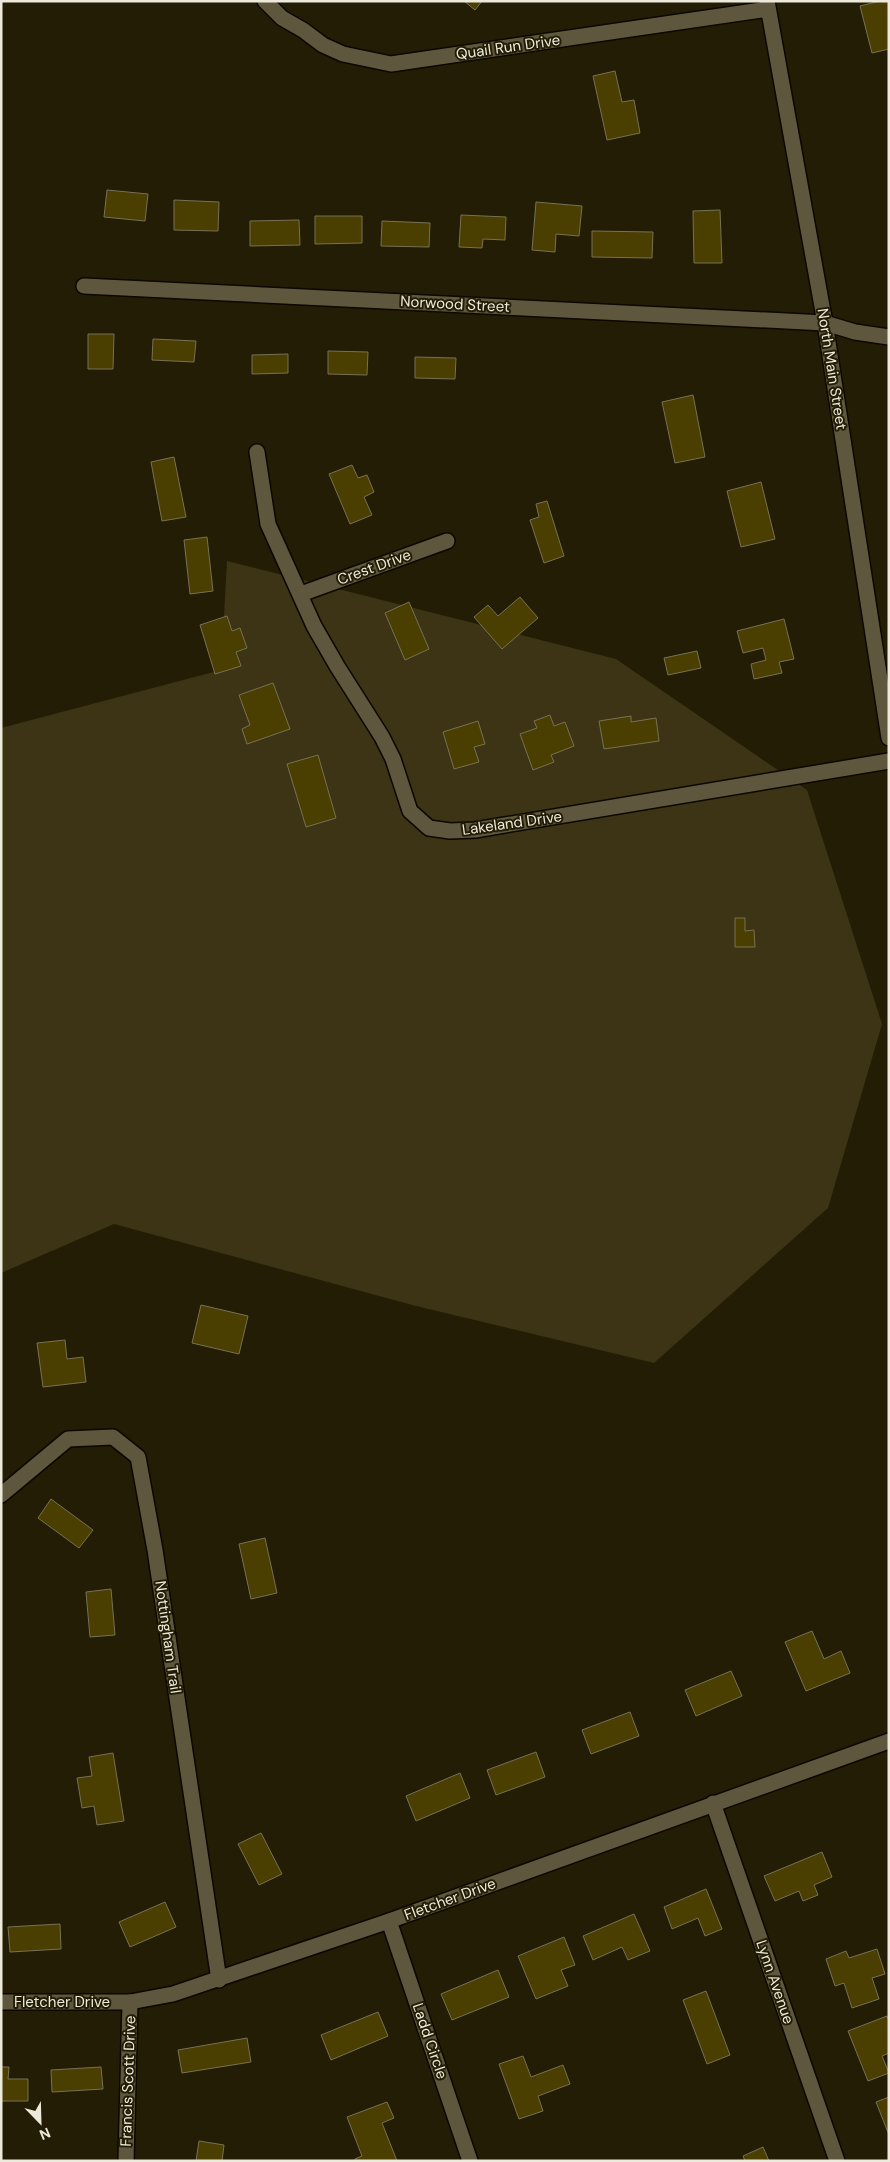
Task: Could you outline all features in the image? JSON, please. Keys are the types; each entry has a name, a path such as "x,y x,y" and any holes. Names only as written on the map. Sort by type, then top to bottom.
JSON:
{"street":[{"name":"Quail Run Drive","path":"265,1 282,18 303,30 323,45 343,54 391,64 768,5"},
{"name":"North Main Street","path":"768,5 825,323 889,738"},
{"name":"Norwood Street","path":"84,286 825,323 855,332 889,337"},
{"name":"Lakeland Drive","path":"257,452 268,524 314,626 382,737 393,759 410,811 429,828 450,831 475,830 889,761"},
{"name":"Crest Drive","path":"301,594 447,541"},
{"name":"Nottingham Trail","path":"1,1495 68,1439 113,1437 138,1457 155,1550 218,1980"},
{"name":"Fletcher Drive","path":"1,2002 130,2002 173,1994 389,1921 713,1803 889,1742"},
{"name":"Lynn Avenue","path":"713,1803 837,2161"},
{"name":"Ladd Circle","path":"389,1921 470,2161"},
{"name":"Francis Scott Drive","path":"126,2161 130,2002"}],"shaded area":[{"path":"227,561 616,659 807,790 882,1024 828,1208 654,1363 416,1306 114,1224 1,1273 1,728 221,670"}],"building":[{"path":"464,1 482,1 475,10"},
{"path":"880,1 889,1 889,49 872,53 860,6"},
{"path":"615,71 622,102 634,100 640,133 607,140 593,76"},
{"path":"107,190 148,194 145,221 104,217"},
{"path":"174,200 219,202 218,231 174,230"},
{"path":"536,202 582,206 579,236 556,234 555,252 532,250"},
{"path":"720,210 722,263 694,263 693,211"},
{"path":"461,215 506,217 505,240 483,239 482,248 459,247"},
{"path":"315,216 362,216 362,243 315,244"},
{"path":"299,220 300,245 250,246 250,221"},
{"path":"382,221 430,223 429,247 381,246"},
{"path":"592,231 653,232 652,258 592,257"},
{"path":"88,334 114,334 113,369 88,369"},
{"path":"153,339 196,341 194,362 152,360"},
{"path":"328,351 368,352 367,375 328,374"},
{"path":"288,354 288,373 252,374 252,355"},
{"path":"415,357 456,358 455,379 415,378"},
{"path":"693,395 705,457 675,463 662,402"},
{"path":"174,457 186,517 162,521 151,462"},
{"path":"352,465 358,478 367,475 374,492 364,497 372,515 350,524 329,474"},
{"path":"761,482 775,539 741,547 727,491"},
{"path":"547,501 564,556 544,563 530,520 539,517 536,504"},
{"path":"207,537 213,591 190,594 184,540"},
{"path":"520,597 538,618 502,649 474,617 488,605 498,616"},
{"path":"409,602 429,649 405,660 385,613"},
{"path":"227,616 232,631 240,628 247,648 236,652 241,666 215,674 200,625"},
{"path":"784,619 794,659 779,662 782,673 754,679 751,664 766,660 763,648 743,653 737,631"},
{"path":"697,651 701,668 668,675 664,658"},
{"path":"273,683 290,729 247,744 242,729 250,725 239,695"},
{"path":"550,715 554,726 565,722 574,746 551,755 554,762 533,770 520,734 537,728 534,721"},
{"path":"631,716 631,722 656,718 659,741 604,749 599,721"},
{"path":"478,721 485,744 474,747 479,762 454,769 443,732"},
{"path":"318,755 336,818 306,827 287,764"},
{"path":"735,918 745,918 745,931 754,930 755,947 735,947"},
{"path":"201,1305 248,1316 239,1354 192,1343"},
{"path":"65,1340 67,1359 83,1357 86,1382 43,1387 37,1343"},
{"path":"51,1499 93,1530 79,1548 38,1518"},
{"path":"265,1538 277,1593 251,1599 239,1544"},
{"path":"111,1589 115,1635 90,1637 86,1592"},
{"path":"812,1631 824,1659 841,1651 850,1673 806,1691 785,1642"},
{"path":"731,1671 742,1696 696,1716 685,1690"},
{"path":"630,1712 639,1736 591,1754 582,1730"},
{"path":"536,1752 545,1777 496,1795 487,1770"},
{"path":"113,1753 124,1821 97,1825 94,1806 82,1808 77,1778 92,1776 89,1757"},
{"path":"460,1773 470,1798 416,1821 406,1796"},
{"path":"261,1833 282,1874 259,1885 238,1844"},
{"path":"822,1852 832,1877 814,1885 818,1895 803,1901 799,1891 775,1901 764,1876"},
{"path":"706,1889 722,1929 705,1936 698,1918 672,1929 664,1907"},
{"path":"165,1902 176,1927 130,1947 119,1922"},
{"path":"634,1914 650,1951 628,1960 622,1947 593,1960 583,1936"},
{"path":"60,1924 61,1949 10,1952 8,1927"},
{"path":"564,1937 575,1965 561,1970 568,1986 536,1999 518,1956"},
{"path":"877,1949 885,1974 872,1978 879,1999 852,2008 844,1983 835,1986 826,1959 846,1951 849,1958"},
{"path":"498,1970 509,1997 452,2020 441,1994"},
{"path":"706,1991 730,2055 707,2064 683,2000"},
{"path":"378,2012 388,2036 331,2060 321,2035"},
{"path":"887,2016 889,2021 889,2053 882,2056 889,2073 868,2081 848,2031"},
{"path":"247,2038 251,2062 182,2073 178,2050"},
{"path":"523,2056 531,2077 563,2065 570,2084 538,2096 543,2111 519,2119 499,2064"},
{"path":"1,2067 9,2067 8,2079 28,2079 28,2101 1,2101"},
{"path":"101,2067 103,2089 52,2092 51,2070"},
{"path":"889,2097 889,2135 876,2102"},
{"path":"387,2102 394,2118 382,2123 397,2161 355,2161 355,2159 362,2156 347,2117"},
{"path":"199,2141 224,2145 222,2161 196,2161"},
{"path":"763,2147 769,2161 745,2161 743,2156"}]}
